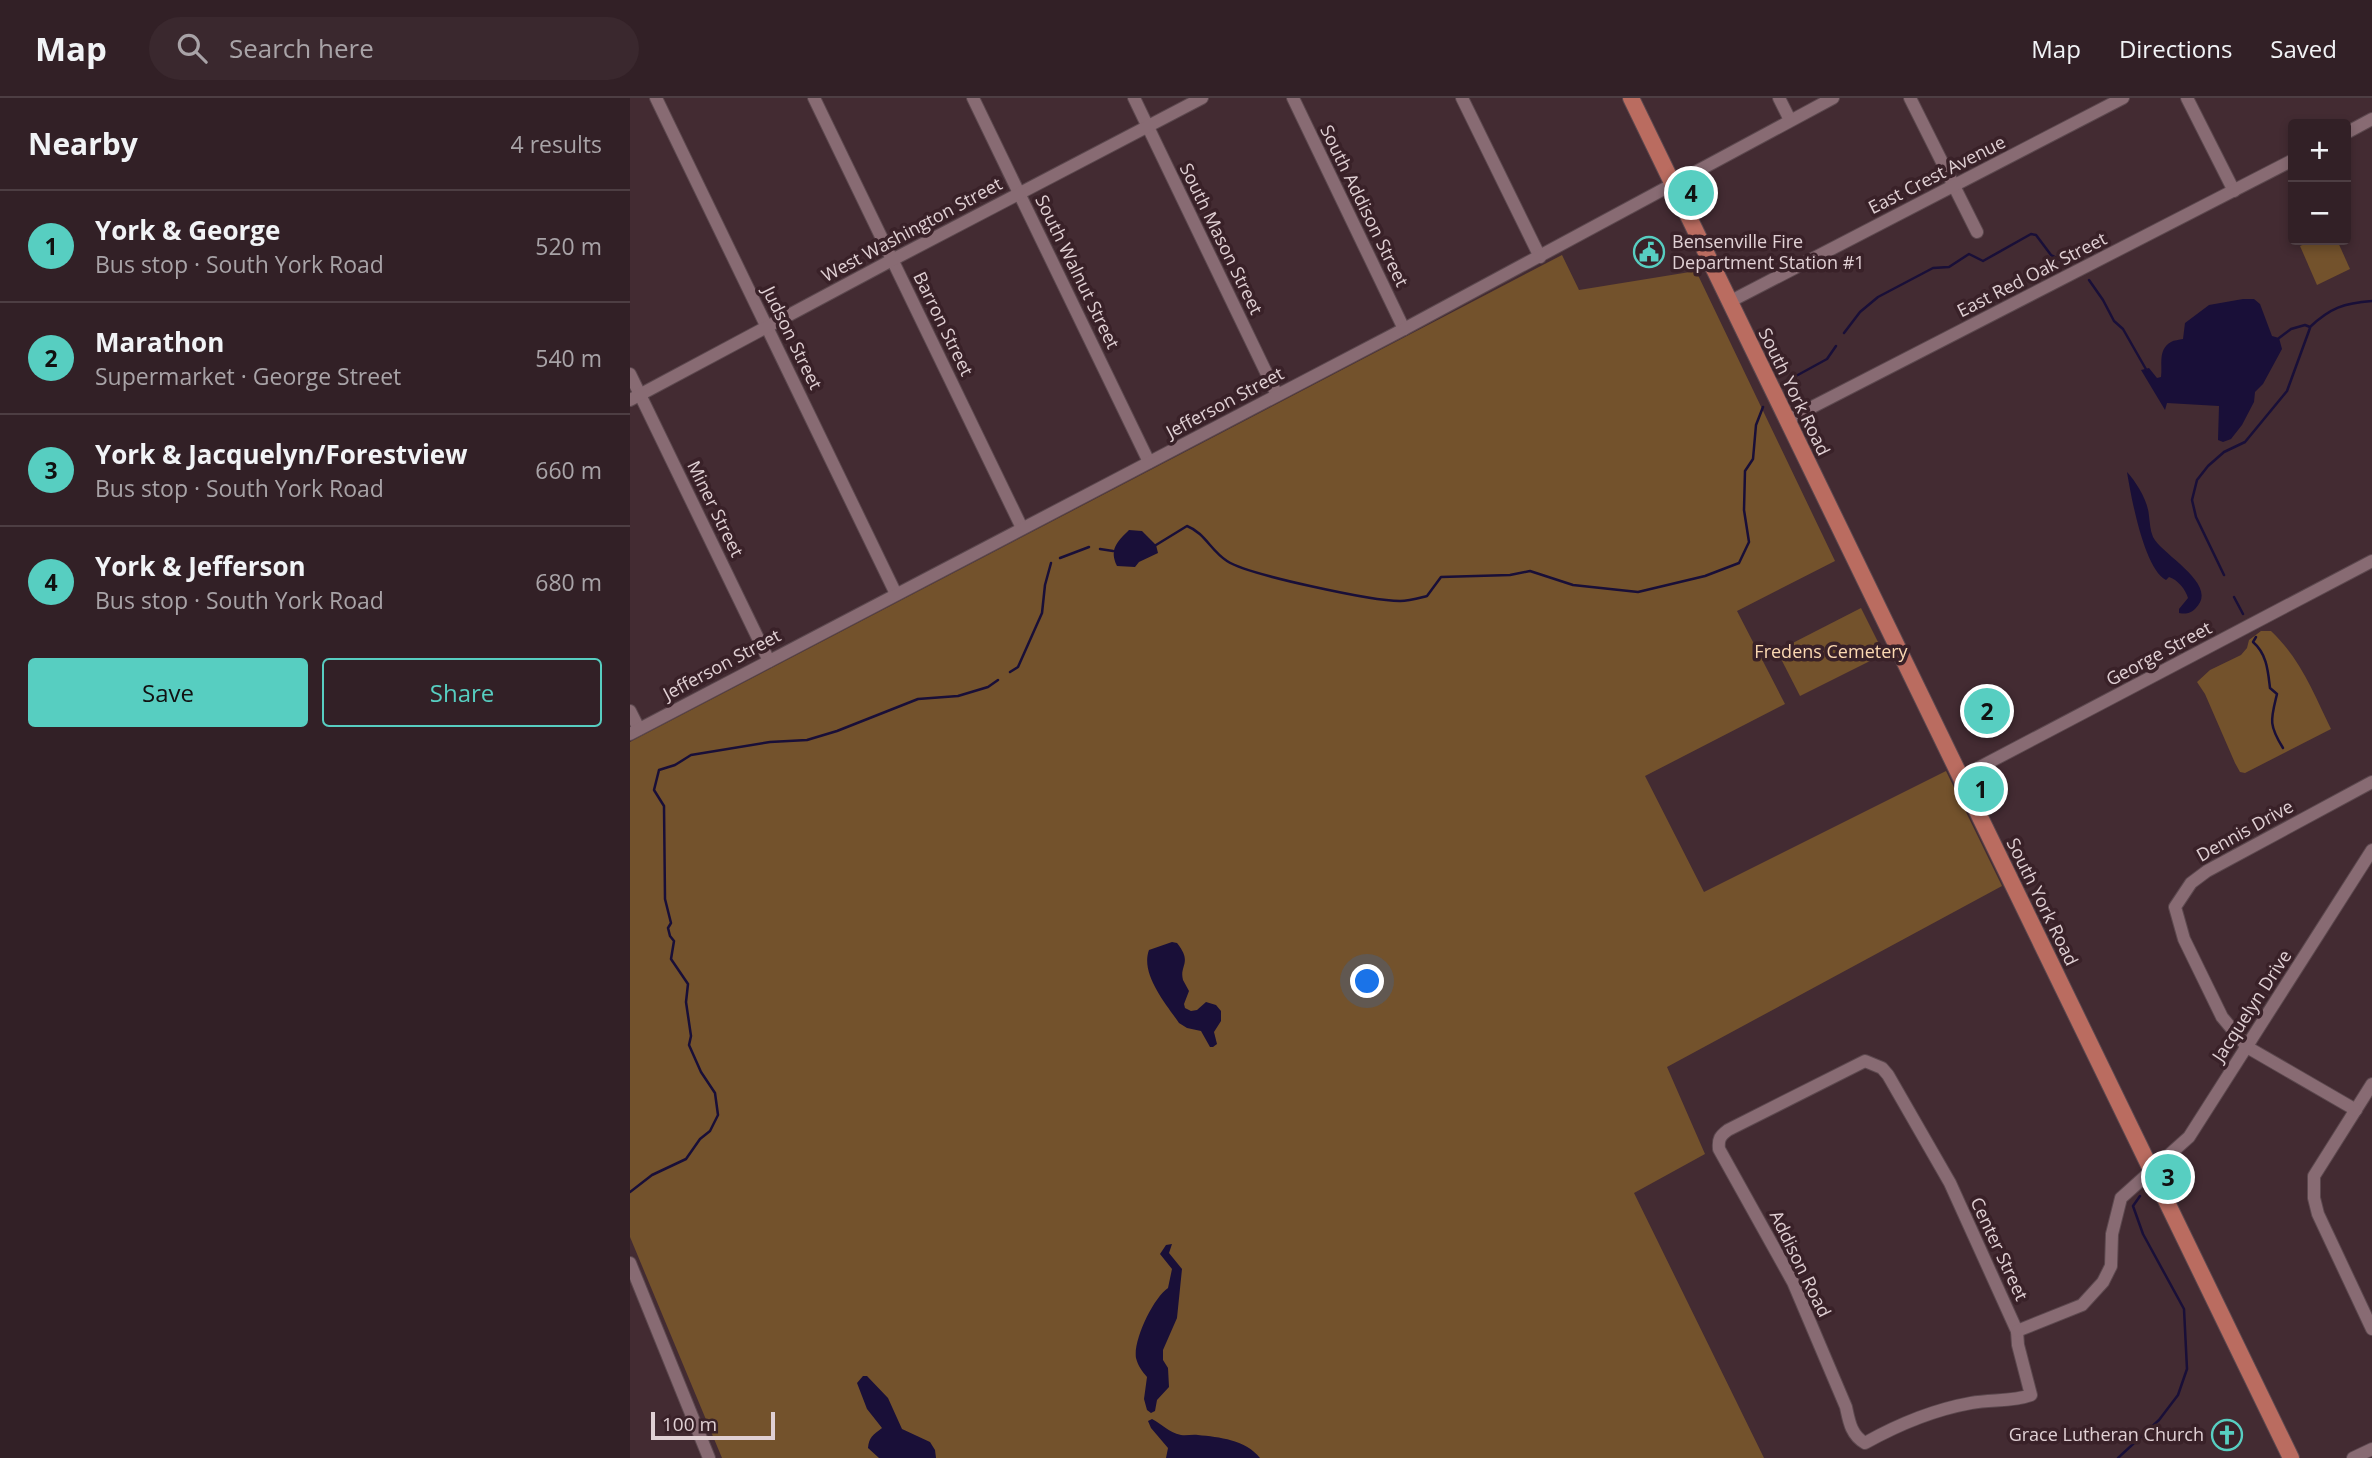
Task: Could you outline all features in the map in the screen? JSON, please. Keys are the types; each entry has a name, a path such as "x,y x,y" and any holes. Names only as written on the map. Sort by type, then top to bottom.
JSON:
{"main road":[{"name":"South York Road","path":"1631,98 2291,1458"}],"street":[{"name":"Judson Street","path":"656,98 896,594"},
{"name":"Barron Street","path":"814,98 1022,528"},
{"name":"South Walnut Street","path":"973,98 1149,462"},
{"name":"South Mason Street","path":"1134,98 1277,395"},
{"name":"West Washington Street","path":"635,398 1202,98"},
{"name":"South Addison Street","path":"1293,98 1404,329"},
{"path":"1462,98 1540,257"},
{"path":"1779,98 1790,120"},
{"name":"Jefferson Street","path":"634,731 1404,329 1833,98"},
{"path":"1910,98 1977,232"},
{"name":"East Crest Avenue","path":"1729,302 2123,98"},
{"path":"2187,98 2234,191"},
{"path":"2351,130 2372,119"},
{"name":"East Red Oak Street","path":"1787,420 2288,163"},
{"name":"Miner Street","path":"630,374 635,398 769,660"},
{"name":"George Street","path":"1961,778 2372,561"},
{"path":"630,711 634,731"},
{"name":"Dennis Drive","path":"2356,1110 2247,1047 2222,1017 2184,939 2175,907 2191,883 2207,871 2372,782"},
{"name":"Jacquelyn Drive","path":"2017,1331 2074,1309 2093,1294 2111,1266 2112,1234 2120,1198 2189,1138 2372,850"},
{"name":"Center Street","path":"1719,1139 1728,1130 1865,1061 1882,1068 1950,1183 2017,1331 2031,1395 1975,1402"},
{"path":"2372,1084 2314,1176 2314,1198 2318,1214 2372,1329"},
{"name":"Addison Road","path":"1719,1139 1719,1149 1793,1282 1857,1438 1865,1443 1900,1424 1936,1410 1975,1402"},
{"path":"630,1263 709,1458"},
{"path":"2353,1458 2372,1449"}],"green space":[{"path":"2339,245 2350,269 2317,285 2300,246"},
{"path":"1562,255 1579,290 1696,271 1835,561 1737,611 1785,704 1645,776 1704,892 1946,771 2002,886 1667,1067 1705,1154 1634,1193 1764,1458 722,1458 630,1237 630,742"},
{"name":"Fredens Cemetery","path":"1861,608 1884,654 1800,696 1777,651"},
{"path":"2261,631 2271,631 2290,653 2306,677 2331,729 2245,773 2240,772 2235,763 2205,694 2197,682 2210,670 2241,655 2249,640"}],"shaded area":[{"path":"2254,299 2260,304 2272,336 2279,338 2282,349 2263,384 2255,392 2254,402 2242,425 2231,439 2223,442 2218,440 2219,406 2167,403 2165,410 2141,370 2149,368 2157,378 2161,377 2164,349 2172,341 2183,339 2185,323 2209,305"},
{"path":"2127,472 2144,498 2153,537 2188,571 2201,590 2201,600 2189,613 2179,613 2188,598 2183,588 2172,578 2166,580 2151,562 2140,531"},
{"path":"1129,530 1142,531 1156,545 1158,553 1139,562 1135,567 1117,566 1114,550"},
{"path":"1172,942 1177,943 1185,960 1182,975 1189,991 1185,1008 1197,1010 1206,1002 1216,1005 1221,1011 1221,1021 1214,1032 1217,1044 1213,1047 1210,1047 1201,1031 1179,1023 1151,979 1147,959 1149,950"},
{"path":"1172,1244 1169,1253 1182,1269 1177,1318 1163,1350 1169,1387 1157,1400 1155,1411 1151,1413 1147,1410 1144,1399 1147,1377 1138,1364 1136,1350 1146,1320 1157,1300 1168,1288 1172,1269 1160,1254 1166,1245"},
{"path":"863,1376 867,1376 888,1398 902,1429 930,1442 936,1458 879,1458 868,1448 872,1436 882,1428 867,1409 857,1383"},
{"path":"1152,1419 1181,1435 1232,1440 1247,1447 1260,1458 1166,1458 1168,1448 1151,1428 1148,1421"}],"waterway":[{"path":"1844,333 1860,312 1878,297 1933,268 1949,267 1969,254 1983,261 2031,234 2036,235 2051,255 2064,262"},
{"path":"2089,280 2114,321 2123,329 2147,371"},
{"path":"2279,338 2291,329 2305,325 2310,327 2338,308 2372,301"},
{"path":"2224,575 2196,517 2192,500 2197,480 2224,452 2245,442 2287,391 2310,328"},
{"path":"1790,392 1796,376 1827,359 1836,346"},
{"path":"1156,545 1187,526 1199,533 1221,557 1239,567 1311,586 1386,600 1403,601 1427,596 1441,577 1510,575 1530,571 1573,585 1638,592 1705,576 1739,563 1749,542 1744,510 1745,471 1753,459 1756,425 1763,407"},
{"path":"1060,558 1089,547"},
{"path":"1100,549 1113,551"},
{"path":"1010,672 1018,667 1042,613 1051,563"},
{"path":"2234,597 2243,614"},
{"path":"2256,637 2253,642 2264,657 2270,688 2277,694 2272,721 2283,748"},
{"path":"630,1192 652,1175 686,1159 700,1139 710,1131 718,1115 715,1093 701,1072 689,1045 691,1036 686,1002 688,984 671,959 674,941 668,928 671,923 665,899 664,806 654,790 659,770 675,765 691,755 770,742 807,740 918,699 958,696 988,687 998,680"},
{"path":"2118,1458 2159,1420 2178,1395 2187,1369 2184,1309 2143,1234 2133,1206 2140,1196"}],"place":[{"name":"York & Jefferson","path":"1691,193"},
{"name":"Bensenville Fire Department Station #1","path":"1649,252"},
{"name":"Marathon","path":"1987,711"},
{"name":"York & George","path":"1981,789"},
{"name":"York & Jacquelyn/Forestview","path":"2168,1177"},
{"name":"Grace Lutheran Church","path":"2227,1435"}]}
